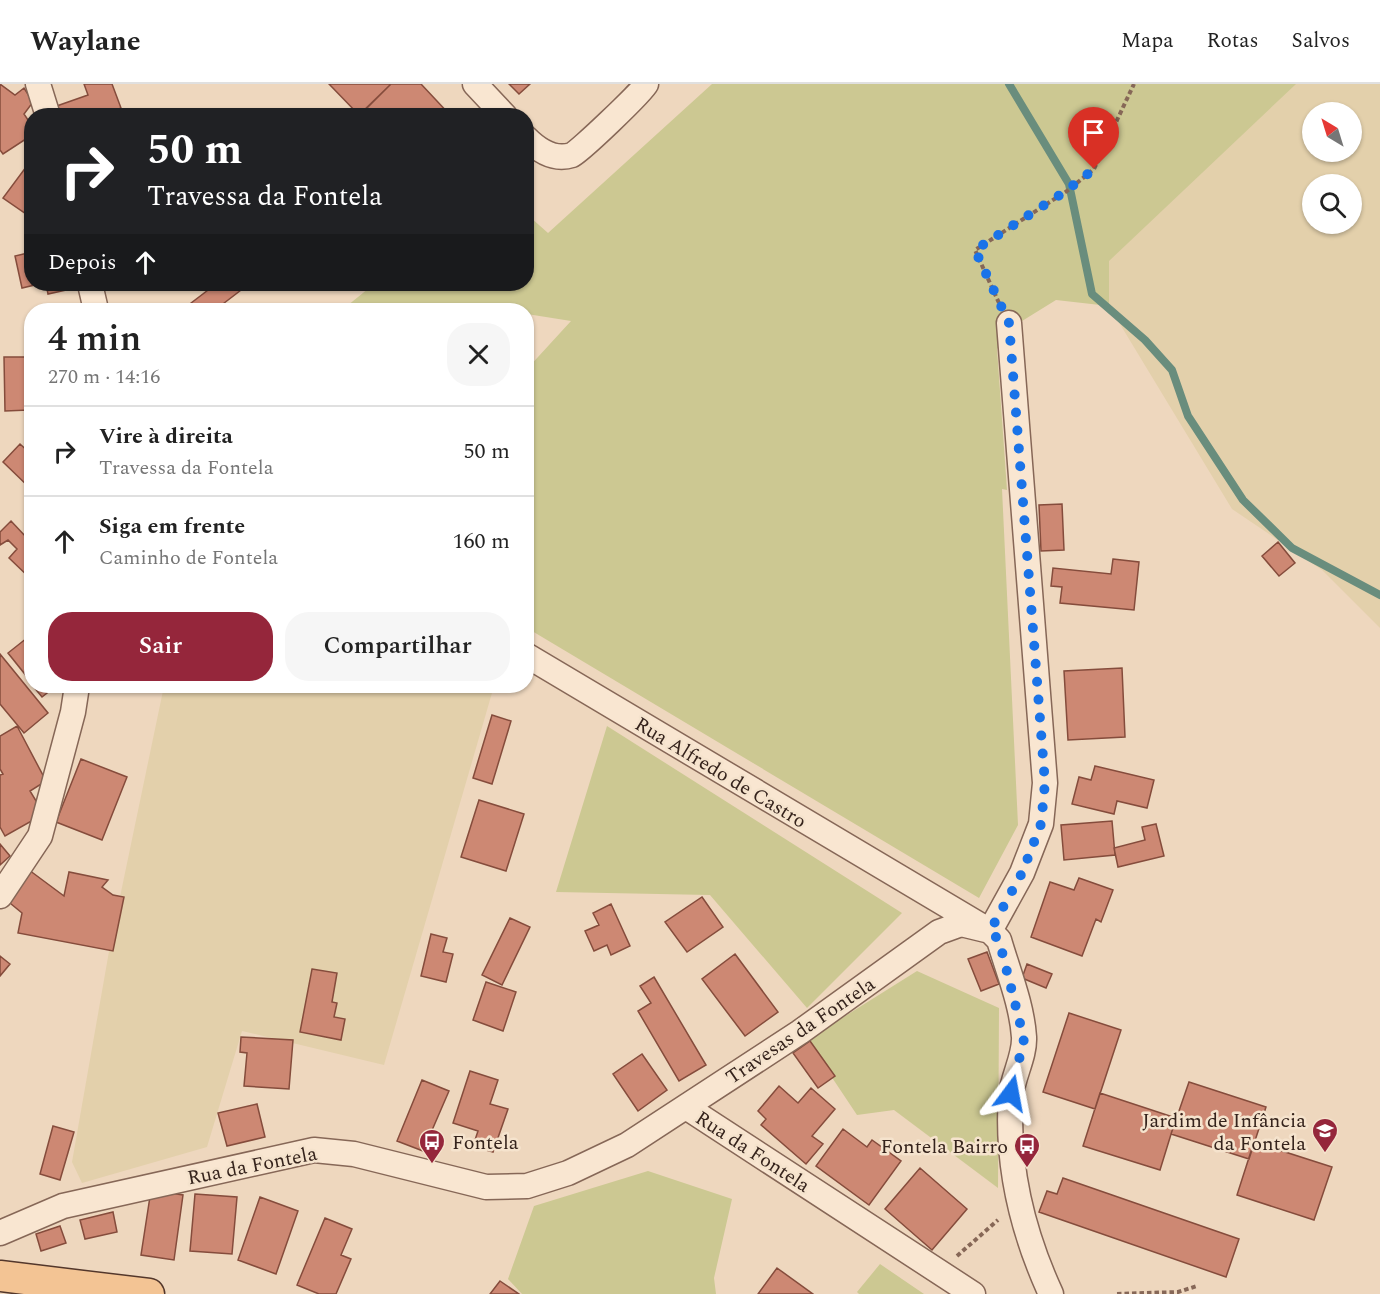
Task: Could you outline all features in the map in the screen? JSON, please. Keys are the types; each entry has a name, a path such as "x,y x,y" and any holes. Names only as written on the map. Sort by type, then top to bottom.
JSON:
{"main road":[{"path":"0,1276 149,1294"}],"street":[{"path":"38,84 46,108"},
{"path":"475,84 498,108"},
{"path":"534,146 555,157 574,155 646,84"},
{"path":"1009,323 1045,783 1041,824 1022,873 990,931 999,940 1024,1039 1011,1093 1011,1154 1018,1206 1050,1293"},
{"name":"Rua Alfredo de Castro","path":"534,660 915,889 990,931"},
{"path":"0,896 39,836 73,712 76,693"},
{"path":"912,952 924,932 926,921 923,902 915,889"},
{"name":"Travesas da Fontela","path":"686,1107 800,1032 939,932 961,924 990,931"},
{"name":"Rua da Fontela","path":"0,1233 63,1206 315,1150 354,1154 486,1187 527,1186 568,1173 627,1145 686,1107 973,1294"}],"path":[{"path":"1009,323 975,250 1075,185 1094,169 1134,84"},
{"path":"940,1272 982,1232 1018,1206"},
{"path":"1117,1294 1178,1292 1197,1286"}],"shaded area":[{"path":"712,84 1296,84 1109,261 1109,306 1056,300 1014,326 997,349 1007,490 1002,489 1018,825 979,898 534,632 534,361 571,321 534,315 534,303 351,303 365,291 534,291 534,221 548,233"},
{"path":"1270,84 1380,84 1380,628 1322,570 1232,509 1109,306 1109,248"},
{"path":"163,693 492,693 384,1065 242,1031 207,1147 82,1183 72,1162 111,940"},
{"path":"607,726 902,913 807,1008 710,895 556,892"},
{"path":"917,971 999,1008 998,1188 894,1110 857,1115 807,1040"},
{"path":"648,1171 732,1199 714,1278 716,1294 522,1294 508,1279 534,1206"},
{"path":"880,1264 924,1294 859,1294 857,1292"}],"building":[{"path":"0,84 15,95 24,88 33,102 28,108 24,108 24,140 3,154 0,150"},
{"path":"84,84 112,84 121,108 51,108 88,95"},
{"path":"329,84 391,84 366,108 352,108"},
{"path":"391,84 421,84 444,108 367,108"},
{"path":"509,84 530,84 519,94"},
{"path":"24,170 24,212 3,198"},
{"path":"24,254 24,288 22,288 15,256"},
{"path":"207,291 240,291 224,303 191,303"},
{"path":"4,357 24,357 24,410 5,411"},
{"path":"20,444 24,448 24,482 3,462"},
{"path":"1062,504 1064,550 1041,551 1039,505"},
{"path":"11,521 24,535 24,572 9,558 17,549 8,540 0,545 0,532"},
{"path":"1278,542 1295,563 1279,576 1262,556"},
{"path":"1113,559 1139,562 1134,610 1060,603 1062,587 1051,586 1053,568 1111,574"},
{"path":"24,640 24,673 8,653"},
{"path":"0,654 24,684 24,693 32,693 48,713 24,733 0,704"},
{"path":"1122,668 1125,737 1068,740 1064,671"},
{"path":"492,715 511,721 492,784 473,778"},
{"path":"17,726 46,781 30,791 44,814 5,836 0,827 0,775 3,774 0,769 0,736"},
{"path":"81,759 127,777 102,840 56,822"},
{"path":"1095,766 1154,780 1147,808 1117,801 1114,814 1072,804 1079,777 1091,780"},
{"path":"479,800 524,814 506,871 461,857"},
{"path":"1112,821 1115,855 1064,860 1061,825"},
{"path":"1156,824 1164,856 1118,867 1114,848 1145,840 1142,827"},
{"path":"0,844 10,856 0,865"},
{"path":"29,870 64,896 69,872 108,880 102,887 113,895 124,897 113,951 18,933 22,913 5,899"},
{"path":"1079,878 1113,890 1101,922 1096,919 1082,956 1031,937 1050,882 1074,890"},
{"path":"702,897 723,927 687,952 665,922"},
{"path":"611,904 630,946 611,955 607,945 594,951 585,931 599,925 593,913"},
{"path":"510,918 530,927 502,985 482,975"},
{"path":"431,934 447,938 443,952 453,954 446,982 421,976"},
{"path":"987,952 999,984 981,991 968,959"},
{"path":"735,954 778,1012 745,1036 702,979"},
{"path":"0,956 10,964 0,976"},
{"path":"1027,964 1052,974 1046,988 1022,978"},
{"path":"312,969 337,973 332,1002 337,1003 334,1017 345,1019 341,1040 300,1032"},
{"path":"654,977 706,1065 679,1081 638,1011 651,1003 640,986"},
{"path":"486,982 516,992 503,1031 473,1020"},
{"path":"1069,1013 1121,1030 1095,1109 1043,1092"},
{"path":"241,1037 293,1040 289,1089 244,1086 247,1053 240,1052"},
{"path":"810,1041 835,1076 818,1088 793,1053"},
{"path":"642,1054 667,1090 638,1111 613,1074"},
{"path":"470,1071 498,1080 490,1104 508,1109 493,1152 473,1146 478,1131 453,1123"},
{"path":"422,1080 449,1091 423,1151 397,1141"},
{"path":"1189,1082 1266,1107 1249,1159 1171,1134"},
{"path":"779,1086 798,1103 811,1088 835,1109 812,1136 823,1144 806,1164 761,1125 766,1119 758,1111"},
{"path":"1100,1093 1176,1118 1160,1170 1083,1146"},
{"path":"257,1104 265,1137 227,1146 218,1113"},
{"path":"53,1126 74,1132 60,1180 40,1174"},
{"path":"843,1129 867,1147 872,1140 901,1161 869,1205 816,1166"},
{"path":"1254,1142 1332,1167 1314,1220 1237,1195"},
{"path":"920,1168 967,1209 932,1250 885,1209"},
{"path":"1063,1178 1239,1239 1226,1277 1039,1212 1047,1191 1057,1194"},
{"path":"151,1190 183,1195 174,1260 141,1255"},
{"path":"195,1194 237,1197 232,1254 190,1251"},
{"path":"260,1197 298,1211 276,1274 238,1260"},
{"path":"113,1212 117,1232 85,1239 80,1220"},
{"path":"325,1218 352,1229 341,1255 351,1259 336,1294 319,1294 297,1285"},
{"path":"60,1226 66,1243 41,1251 36,1234"},
{"path":"777,1268 813,1294 758,1294"},
{"path":"500,1281 519,1294 490,1294"}],"waterway":[{"path":"1009,84 1069,184 1092,294 1145,340 1172,370 1188,416 1243,500 1292,548 1380,595"}],"place":[{"name":"Jardim de Infância da Fontela","path":"1325,1154"},
{"name":"Fontela","path":"432,1165"},
{"name":"Fontela Bairro","path":"1027,1169"}],"route":[{"path":"1011,1093 1024,1039 1018,1006 999,940 990,931 1022,873 1041,824 1045,783 1009,323 975,250 1066,191 1094,169"}]}
